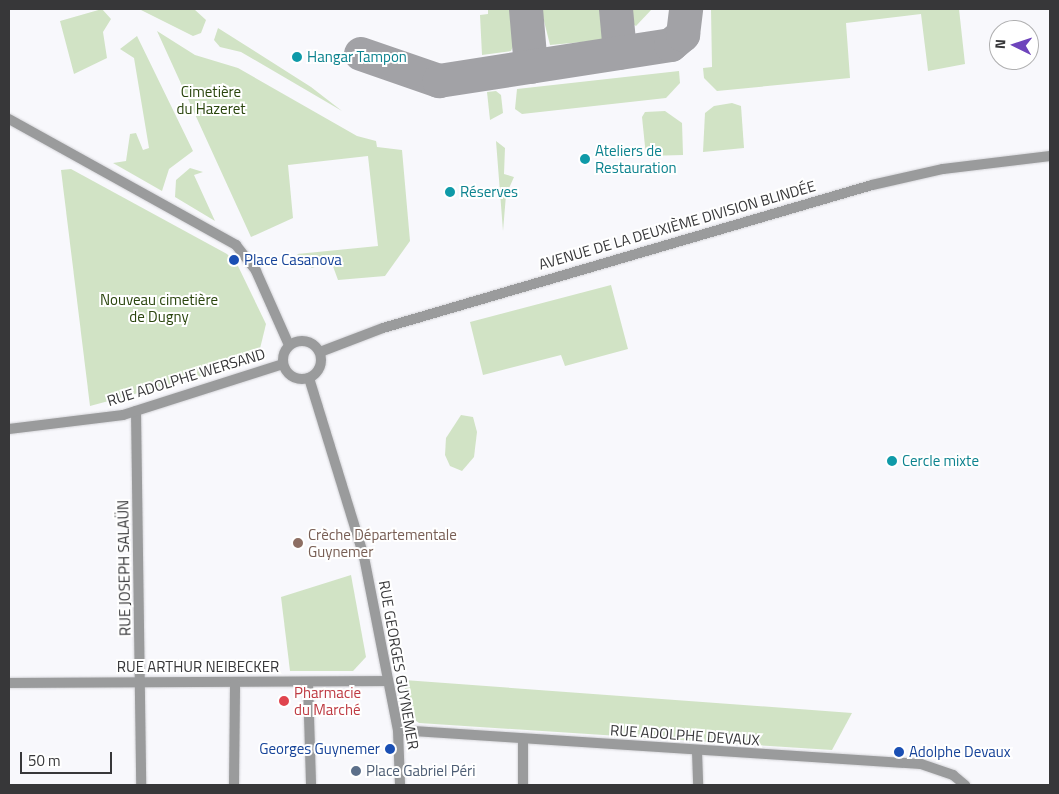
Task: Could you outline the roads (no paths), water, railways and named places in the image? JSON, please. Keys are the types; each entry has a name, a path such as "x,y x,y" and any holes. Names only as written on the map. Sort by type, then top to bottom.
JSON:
{"street":[{"path":"9,119 236,245 256,271 289,345 283,364 296,378 309,378 320,367 320,352 309,342 289,345"},
{"name":"AVENUE DE LA DEUXIÈME DIVISION BLINDÉE","path":"320,352 383,328 872,185 952,167 1050,156"},
{"name":"RUE ADOLPHE WERSAND","path":"9,429 136,411 283,364"},
{"name":"RUE GEORGES GUYNEMER","path":"309,378 355,520 386,681 398,730 400,785"},
{"name":"RUE JOSEPH SALAÜN","path":"136,411 141,785"},
{"name":"RUE ARTHUR NEIBECKER","path":"9,683 386,681"},
{"path":"308,682 311,785"},
{"path":"234,785 235,683"},
{"name":"RUE ADOLPHE DEVAUX","path":"398,730 523,740 921,764 954,775 965,785"},
{"path":"523,740 523,785"},
{"path":"698,751 698,785"}],"place":[{"name":"Hangar Tampon","path":"297,57"},
{"name":"Ateliers de Restauration","path":"585,159"},
{"name":"Réserves","path":"450,192"},
{"name":"Place Casanova","path":"234,260"},
{"name":"Cercle mixte","path":"892,461"},
{"name":"Crèche Départementale Guynemer","path":"298,543"},
{"name":"Pharmacie du Marché","path":"284,701"},
{"name":"Georges Guynemer","path":"390,749"},
{"name":"Adolphe Devaux","path":"899,752"},
{"name":"Place Gabriel Péri","path":"356,771"}],"park label":[{"name":"Cimetière du Hazeret","path":"211,100"},
{"name":"Nouveau cimetière de Dugny","path":"159,308"}]}
